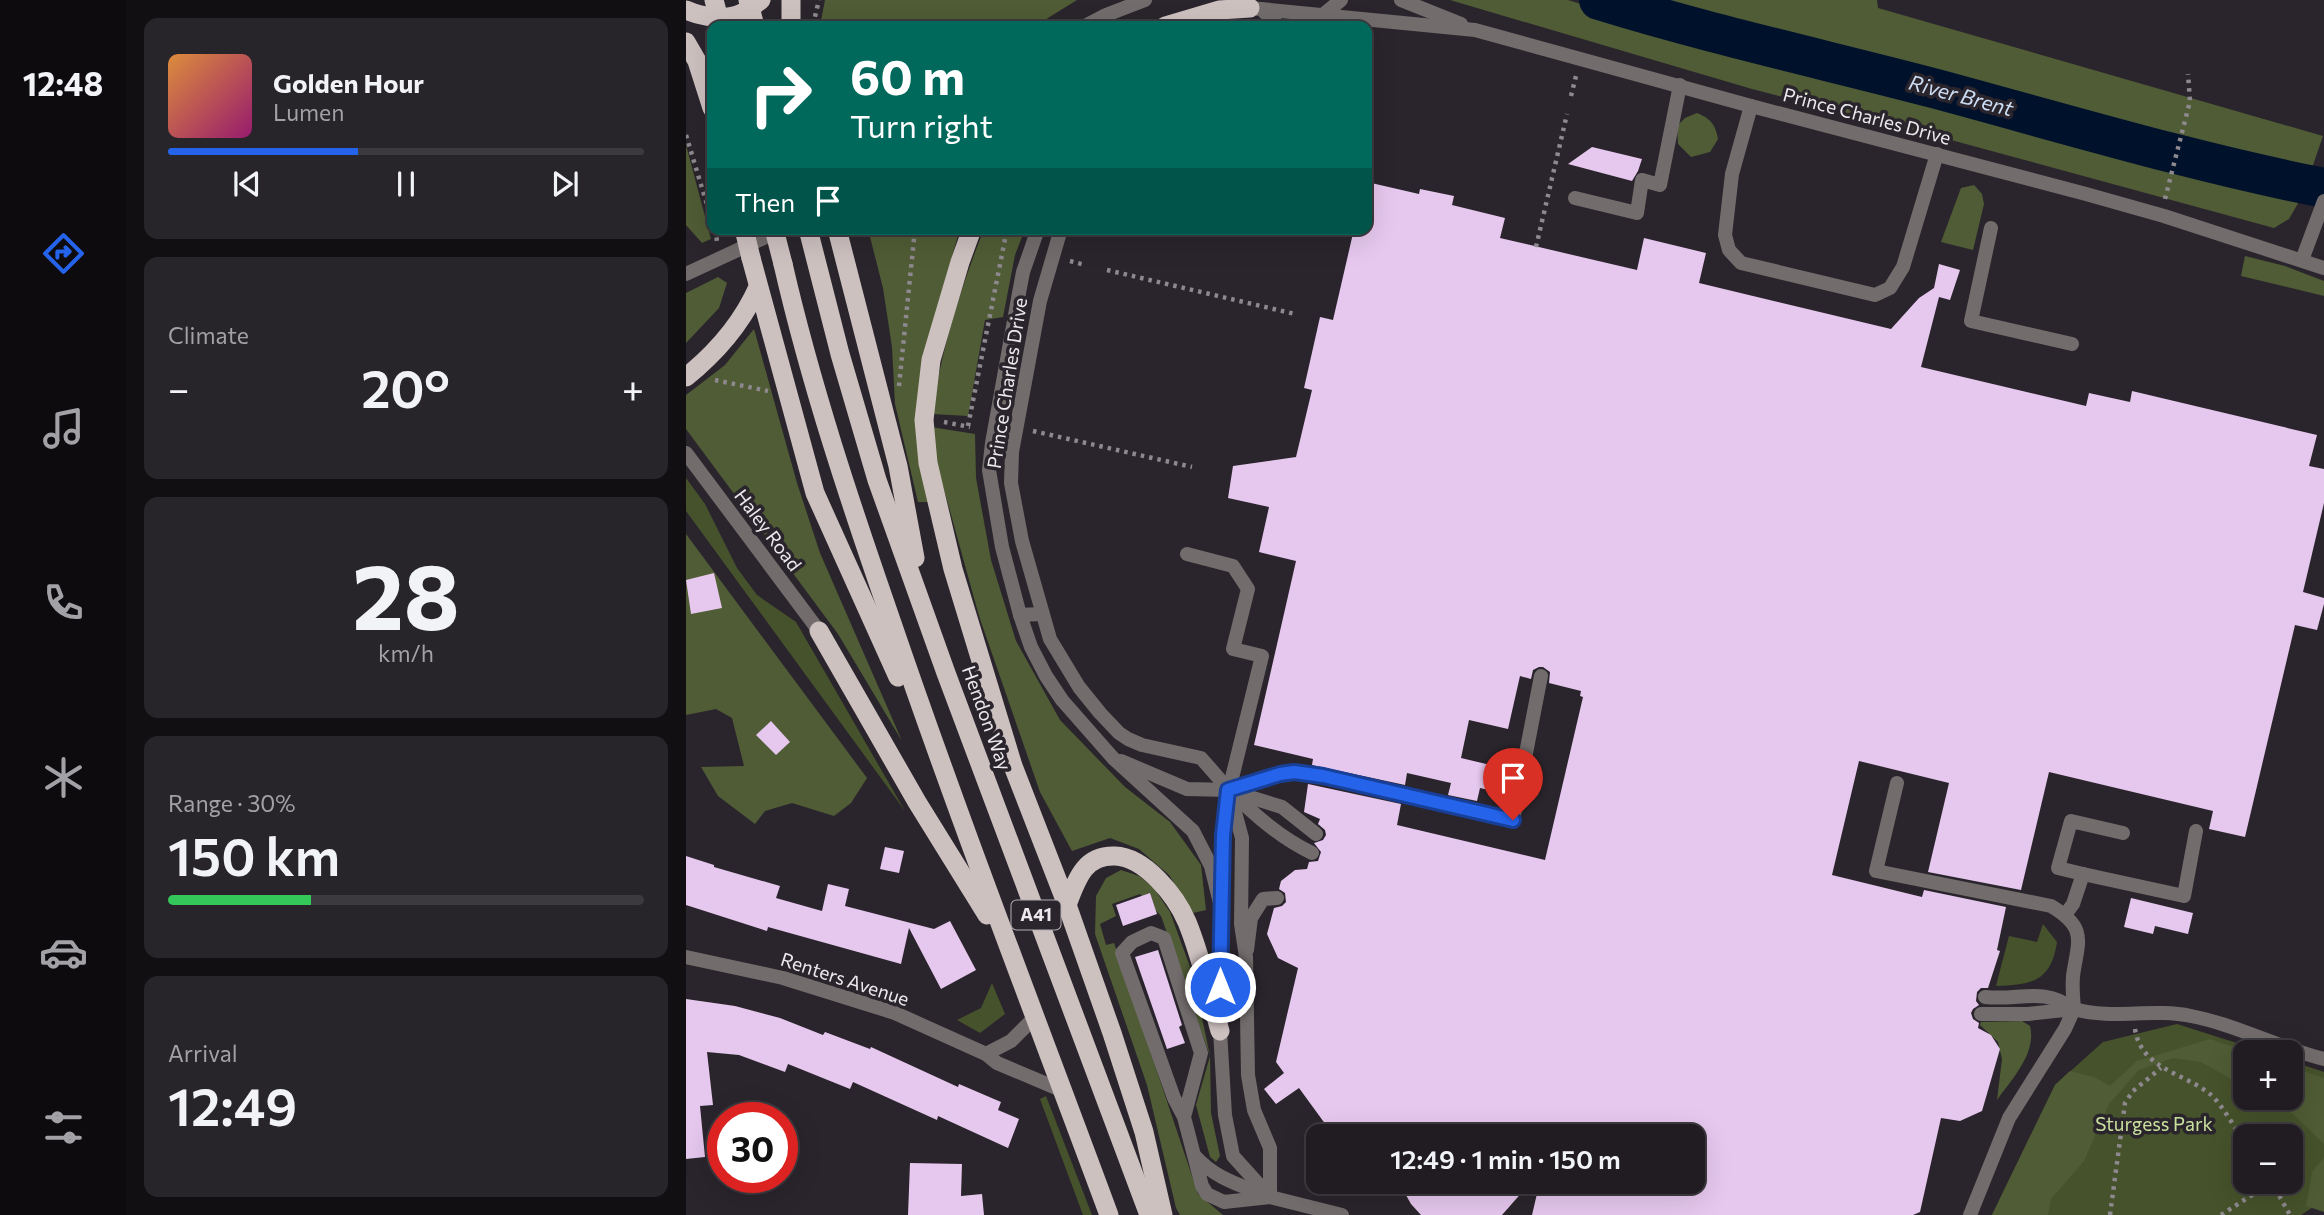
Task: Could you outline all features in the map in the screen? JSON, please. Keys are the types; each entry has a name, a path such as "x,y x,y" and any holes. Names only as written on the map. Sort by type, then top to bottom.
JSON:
{"highway":[{"path":"714,0 720,21"},
{"path":"748,0 754,21"},
{"path":"686,10 696,15 718,17 741,14 761,0"},
{"path":"790,0 791,21"},
{"path":"1182,21 1219,10 1250,5"},
{"path":"686,42 707,93"},
{"name":"A41","path":"745,235 815,493 947,786"},
{"name":"A41","path":"776,235 796,320 844,484 947,786 1110,1215"},
{"name":"Hendon Way","path":"810,235 840,354 877,480 950,685 1149,1215"},
{"name":"A41","path":"838,235 898,466 926,614"},
{"path":"970,235 931,360 924,420 928,463 953,569 1013,766 1067,905 1144,1132 1163,1215"},
{"path":"695,377 729,337 750,306 758,287"},
{"path":"818,631 916,802 1010,951"},
{"path":"1067,905 1086,866 1102,856 1129,856 1156,875 1186,921 1220,1031"}],"street":[{"path":"1095,21 1145,0"},
{"path":"1401,0 1475,30"},
{"path":"1250,5 1272,21"},
{"name":"Prince Charles Drive","path":"1250,5 1475,30 2164,216 2324,268"},
{"name":"Prince Charles Drive","path":"1372,29 1396,22"},
{"path":"1575,198 1637,213 1642,180 1660,185 1680,85"},
{"path":"1751,106 1732,174 1725,235 1729,250 1741,263 1875,295 1891,288 1903,267 1937,154"},
{"path":"2302,260 2322,206"},
{"path":"1991,228 1971,321 2072,344"},
{"path":"686,274 770,235"},
{"path":"1036,235 1019,293 989,470 1002,547 1020,615 1031,647 1062,700 1113,758 1193,831 1211,866 1221,907"},
{"name":"Prince Charles Drive","path":"1059,235 1040,301 1010,470 1022,541 1050,639 1079,687 1119,733 1142,745 1201,758 1228,790 1267,827 1312,853"},
{"name":"Haley Road","path":"686,453 818,631"},
{"path":"1187,554 1233,566 1248,589 1233,649 1262,656 1228,790 1223,835 1220,1031 1224,1115 1233,1156 1269,1196"},
{"path":"1020,615 1041,614"},
{"path":"1228,790 1294,772 1323,776 1513,820 1541,676"},
{"path":"1113,758 1187,789 1228,790 1282,807 1316,834"},
{"path":"1897,783 1876,871 2052,906 2074,924 2078,935 2079,951 2073,980 2074,1009 2065,1029 2009,1118 1970,1215"},
{"path":"1228,790 1242,838 1241,924 1246,957 1248,1075 1254,1110 1270,1148 1269,1196"},
{"path":"2123,833 2071,821 2058,868 2184,896 2196,831"},
{"path":"2065,915 2076,897 2083,874"},
{"path":"1246,957 1251,918 1263,899 1277,898"},
{"path":"1184,1117 1201,1053 1164,938 1151,933 1132,942 1122,953 1174,1098 1184,1117 1202,1186 1214,1199 1224,1202 1269,1196"},
{"name":"Renters Avenue","path":"686,957 783,978 883,1009 1061,1090"},
{"path":"1985,996 2048,996 2074,1009"},
{"path":"1981,1014 2028,1014 2074,1009 2103,1015 2171,1013 2207,1020 2324,1059"},
{"path":"986,1054 1011,1041 1034,1018"},
{"path":"1194,1154 1216,1175 1269,1196 1342,1215"}],"path":[{"path":"814,21 819,0"},
{"path":"2174,202 2165,199 2190,101 2188,74"},
{"path":"1536,247 1567,114"},
{"path":"686,135 707,204"},
{"path":"898,397 914,235"},
{"path":"968,426 1006,235"},
{"path":"1107,270 1295,314"},
{"path":"695,377 769,392"},
{"path":"943,421 976,428"},
{"path":"1033,423 1031,430 1192,467"},
{"path":"2133,1014 2142,1050 2161,1067 2211,1095 2233,1126"},
{"path":"2110,1215 2125,1103 2133,1091 2161,1067"},
{"path":"2221,1215 2252,1194"},
{"path":"2278,1194 2290,1215"}],"green space":[{"path":"825,0 1077,0 1043,21 821,21"},
{"path":"1450,0 1568,0 1677,34 1824,73 2165,155 2301,198 2289,219 2274,228 1752,89"},
{"path":"1636,0 1877,0 1878,8 2323,136 2312,168 2249,158"},
{"path":"1697,113 1712,123 1718,139 1710,152 1691,157 1678,144 1677,126 1685,118"},
{"path":"686,145 707,224 707,235 711,239 702,243 686,225"},
{"path":"1974,185 1982,194 1984,204 1973,250 1941,242 1961,188"},
{"path":"870,235 958,235 927,342 929,502 918,502 895,404 892,347 883,288"},
{"path":"982,235 1023,235 1015,255 1003,317 985,320 968,416 932,414 952,320"},
{"path":"2245,256 2285,266 2324,281 2324,296 2241,276"},
{"path":"718,277 727,283 719,308 686,343 686,293"},
{"path":"754,329 797,483 820,553 902,741 838,634 686,429 686,395 725,365"},
{"path":"931,427 975,434 976,478 991,560 1016,641 1060,720 1125,787 1170,822 1201,865 1206,910 1193,913 1169,875 1139,849 1110,838 1072,851 1040,792 979,616 937,464"},
{"path":"686,478 705,504 737,568 757,595 796,622 905,811 686,511"},
{"path":"686,534 867,778 851,803 834,816 792,803 765,811 755,824 718,796 701,767 744,766 732,718 716,709 686,715"},
{"path":"1121,870 1139,876 1153,887 1170,912 1193,975 1210,1056 1161,916 1140,894 1112,904 1116,916 1100,924 1106,945 1114,943 1198,1194 1223,1215 1180,1215 1176,1208 1147,1085 1095,934 1096,896 1106,878"},
{"path":"2043,924 2057,942 2050,966 2037,979 2029,982 1996,986 2009,936 2037,942"},
{"path":"992,983 1005,1014 980,1033 957,1020 981,1008"},
{"path":"2022,1021 2030,1026 2027,1056 1997,1100 2002,1059 1998,1042 1980,1025 1981,1022"},
{"name":"Sturgess Park","path":"2177,1024 2233,1042 2233,1110 2303,1110 2303,1065 2324,1072 2324,1200 2301,1215 1992,1215 2055,1085 2103,1042"},
{"path":"2210,1039 2233,1047 2233,1080 2201,1062 2173,1058 2139,1070 2109,1104 2084,1161 2051,1199 2048,1215 1992,1215 2055,1085 2070,1071 2094,1077 2110,1086 2137,1061"},
{"path":"1210,1056 1211,1113 1220,1156 1216,1162 1210,1157 1196,1105"},
{"path":"2303,1071 2324,1078 2324,1144 2287,1110 2303,1110"},
{"path":"1046,1096 1092,1215 1083,1215 1040,1099"},
{"path":"2324,1158 2324,1212 2306,1206 2312,1172"}],"building":[{"path":"1592,147 1642,159 1632,181 1568,164"},
{"path":"1372,183 1419,194 1420,189 1454,196 1452,205 1505,218 1500,238 1637,270 1644,238 1706,253 1699,283 1891,329 1919,298 1934,288 1939,264 1960,270 1950,300 1939,297 1921,367 2086,406 2089,393 2130,402 2132,391 2317,435 2309,466 2324,469 2324,503 2303,592 2324,598 2324,604 2317,630 2295,625 2245,837 2209,829 2213,811 2049,772 2021,890 1928,872 1949,783 1859,761 1832,875 1922,897 1924,890 2006,907 1997,950 2000,951 1988,988 1981,988 1977,992 1976,1001 1979,1005 1971,1013 1973,1019 1979,1023 1978,1028 1991,1035 2000,1049 1982,1111 1960,1121 1941,1118 1920,1212 1913,1215 1532,1215 1537,1194 1705,1194 1705,1124 1325,1124 1299,1088 1276,1104 1264,1089 1284,1073 1276,1062 1298,968 1278,958 1267,934 1274,908 1286,902 1285,893 1279,889 1281,881 1295,870 1307,869 1309,862 1318,861 1321,852 1314,843 1323,840 1326,835 1325,830 1318,824 1320,819 1304,812 1308,784 1401,804 1397,825 1545,860 1583,697 1580,696 1581,691 1549,683 1550,672 1539,667 1533,670 1531,679 1520,676 1508,729 1469,720 1461,758 1503,768 1497,792 1480,788 1477,801 1448,795 1451,783 1407,773 1405,785 1312,765 1313,759 1254,745 1296,561 1259,552 1269,507 1228,498 1233,466 1296,457 1312,390 1304,388 1320,317 1333,320 1353,235 1372,235"},
{"path":"714,573 722,608 691,614 686,580"},
{"path":"771,721 790,742 776,755 756,735"},
{"path":"885,847 904,851 899,873 880,869"},
{"path":"686,856 780,886 776,898 822,911 828,884 849,889 845,906 934,929 950,921 976,970 941,989 909,928 901,964 768,927 767,931 686,905"},
{"path":"1150,893 1157,914 1123,926 1116,905"},
{"path":"2131,898 2193,913 2188,934 2155,926 2153,934 2124,927"},
{"path":"1158,950 1182,1025 1179,1027 1185,1043 1167,1049 1135,957"},
{"path":"686,999 735,1006 780,1018 823,1035 825,1032 870,1049 871,1047 958,1087 959,1084 1001,1102 998,1110 1019,1119 1008,1148 853,1082 850,1089 788,1064 785,1072 739,1055 707,1052 713,1102 700,1106 705,1157 686,1159"},
{"path":"910,1163 962,1164 961,1196 982,1194 984,1215 908,1215"},
{"path":"1405,1194 1521,1194 1502,1215 1421,1215"}],"waterway":[{"name":"River Brent","path":"1599,0 2177,154 2324,188"}],"route":[{"path":"1220,987 1223,835 1228,790 1294,772 1323,776 1513,820"}]}
